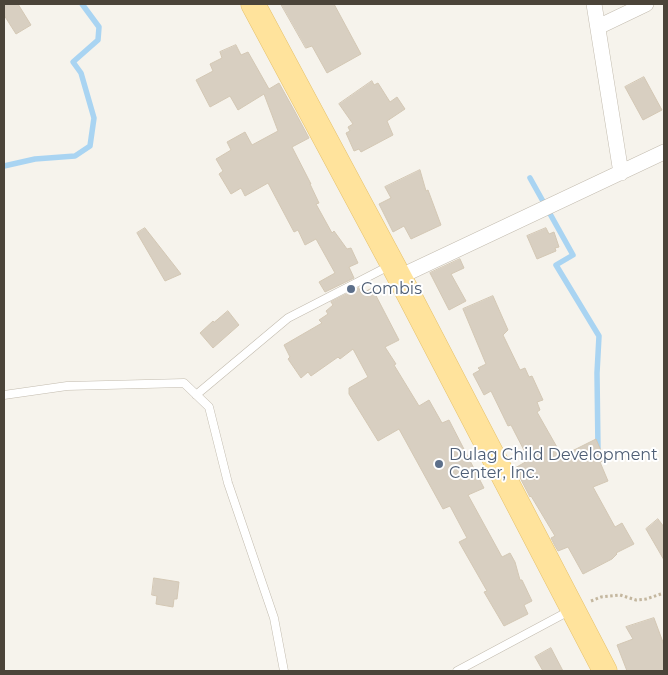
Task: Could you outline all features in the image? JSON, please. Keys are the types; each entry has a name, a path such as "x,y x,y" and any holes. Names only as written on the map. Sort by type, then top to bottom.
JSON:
{"main road":[{"path":"253,4 396,271 605,671"}],"street":[{"path":"594,4 621,173"},
{"path":"598,27 646,4"},
{"path":"396,271 546,207 664,152"}],"lane":[{"path":"196,395 288,318 396,271"},
{"path":"4,395 67,386 184,383 209,408 228,483 274,618 284,671"},
{"path":"457,671 572,609"}],"path":[{"path":"572,609 600,597 620,595 636,600 646,600 664,593"}],"building":[{"path":"4,4 18,4 31,25 16,34 4,15"},
{"path":"281,4 334,4 361,54 327,73 312,46 306,48"},
{"path":"236,45 241,55 248,52 269,89 279,83 309,138 292,147 319,203 316,204 332,233 334,231 347,249 351,248 358,263 349,267 354,278 325,292 319,282 335,273 316,239 305,245 298,230 294,232 268,183 245,196 241,188 231,194 219,174 223,171 216,159 231,150 227,142 245,132 252,145 278,131 264,94 238,110 230,96 210,107 196,80 213,71 210,64 222,58 220,52"},
{"path":"644,77 662,110 643,120 625,87"},
{"path":"372,81 374,85 378,83 390,102 397,97 405,109 387,121 393,135 361,152 359,149 354,151 346,133 350,131 348,127 353,124 339,104"},
{"path":"420,170 426,191 428,190 441,225 411,239 404,226 393,232 379,204 391,198 385,187"},
{"path":"145,228 181,274 165,281 137,233"},
{"path":"546,228 549,234 554,232 559,247 555,248 556,251 537,259 527,236"},
{"path":"460,259 464,268 451,274 466,301 449,310 430,273"},
{"path":"359,288 361,294 372,288 399,340 385,347 419,406 429,400 442,423 449,420 484,488 468,495 502,557 510,553 515,562 520,580 522,580 532,601 524,605 528,614 504,626 484,592 487,591 459,542 467,538 450,506 443,509 399,429 378,441 349,394 349,388 368,377 353,349 311,376 308,372 301,378 288,359 290,357 284,345 322,323 319,320 328,314 326,311 333,305 331,302"},
{"path":"493,296 508,330 503,335 520,370 525,368 529,377 532,376 543,400 537,402 540,410 537,412 562,456 596,439 605,460 600,462 608,481 593,487 615,527 622,523 634,544 616,553 612,559 583,574 568,547 558,551 555,546 551,538 555,536 530,497 515,468 529,460 511,425 508,426 491,391 484,395 473,374 480,370 478,368 486,364 463,309"},
{"path":"228,311 239,325 213,348 200,333"},
{"path":"658,519 664,527 664,560 646,529"},
{"path":"154,578 179,582 177,599 174,599 173,607 156,604 157,596 152,595"},
{"path":"654,618 664,645 664,671 627,671 617,645 633,639 626,627"},
{"path":"551,648 563,671 543,671 535,657"}],"waterway":[{"path":"4,166 35,159 75,156 90,146 94,118 81,73 73,62 98,40 99,27 82,4"},
{"path":"530,178 573,255 556,265 599,336 597,373 598,450"}],"place":[{"name":"Combis","path":"351,289"},
{"name":"Dulag Child Development Center, Inc.","path":"439,464"}]}
